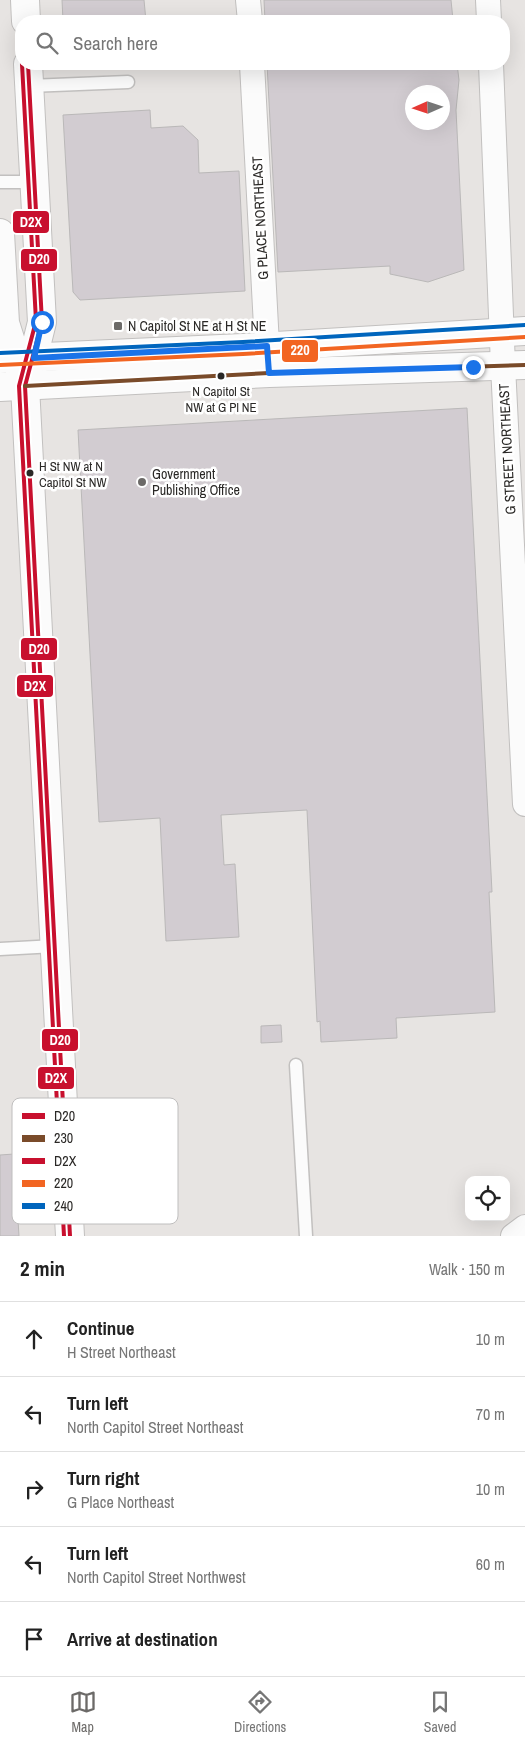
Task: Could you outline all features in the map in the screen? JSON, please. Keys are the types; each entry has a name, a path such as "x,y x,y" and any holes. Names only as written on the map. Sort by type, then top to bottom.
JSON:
{"main road":[{"path":"25,0 26,15"},
{"path":"16,358 42,322 28,75"},
{"path":"0,233 5,323 16,358 13,386 55,946 63,1098"},
{"path":"16,358 267,346 514,331"},
{"path":"13,386 269,373 514,366"}],"street":[{"path":"248,0 249,15"},
{"path":"488,0 489,15"},
{"name":"G PLACE NORTHEAST","path":"252,70 269,373"},
{"name":"G STREET NORTHEAST","path":"492,70 514,331 525,804"},
{"path":"513,1236 525,1227"}],"lane":[{"path":"28,75 128,82"},
{"path":"0,182 34,182"},
{"path":"0,950 55,946"},
{"path":"296,1065 306,1236"}],"building":[{"path":"62,0 144,0 145,15 63,15"},
{"path":"264,0 451,0 452,15 265,15"},
{"path":"267,70 458,70 459,80 456,110 464,270 428,282 390,274 390,266 278,272"},
{"path":"150,110 151,128 183,126 198,140 199,173 239,171 245,291 80,300 73,292 63,115"},
{"name":"Government Publishing Office","path":"467,408 492,892 489,892 495,1012 396,1018 397,1038 321,1042 320,1021 317,1022 307,810 221,815 224,865 235,864 239,937 166,941 160,818 99,822 78,430"},
{"path":"281,1025 282,1042 261,1043 261,1026"},
{"path":"12,1154 12,1224 18,1224 19,1236 0,1236 0,1155"}],"transit line":[{"name":"D2X","path":"22,70 36,321 19,386 57,1098"},
{"name":"D20","path":"28,70 42,322 25,386 63,1098"},
{"name":"240","path":"0,353 243,342 525,325"},
{"name":"220","path":"0,365 243,354 525,337"},
{"name":"230","path":"25,386 269,373 525,365"},
{"name":"D2X","path":"63,1224 64,1236"},
{"name":"D20","path":"69,1224 70,1236"}],"place":[{"name":"N Capitol St NE at H St NE","path":"118,326"},
{"name":"N Capitol St NW at G Pl NE","path":"221,376"},
{"name":"H St NW at N Capitol St NW","path":"30,473"},
{"name":"Government Publishing Office","path":"142,482"}],"route":[{"path":"42,322 34,358 267,346 269,373 473,367"}]}
